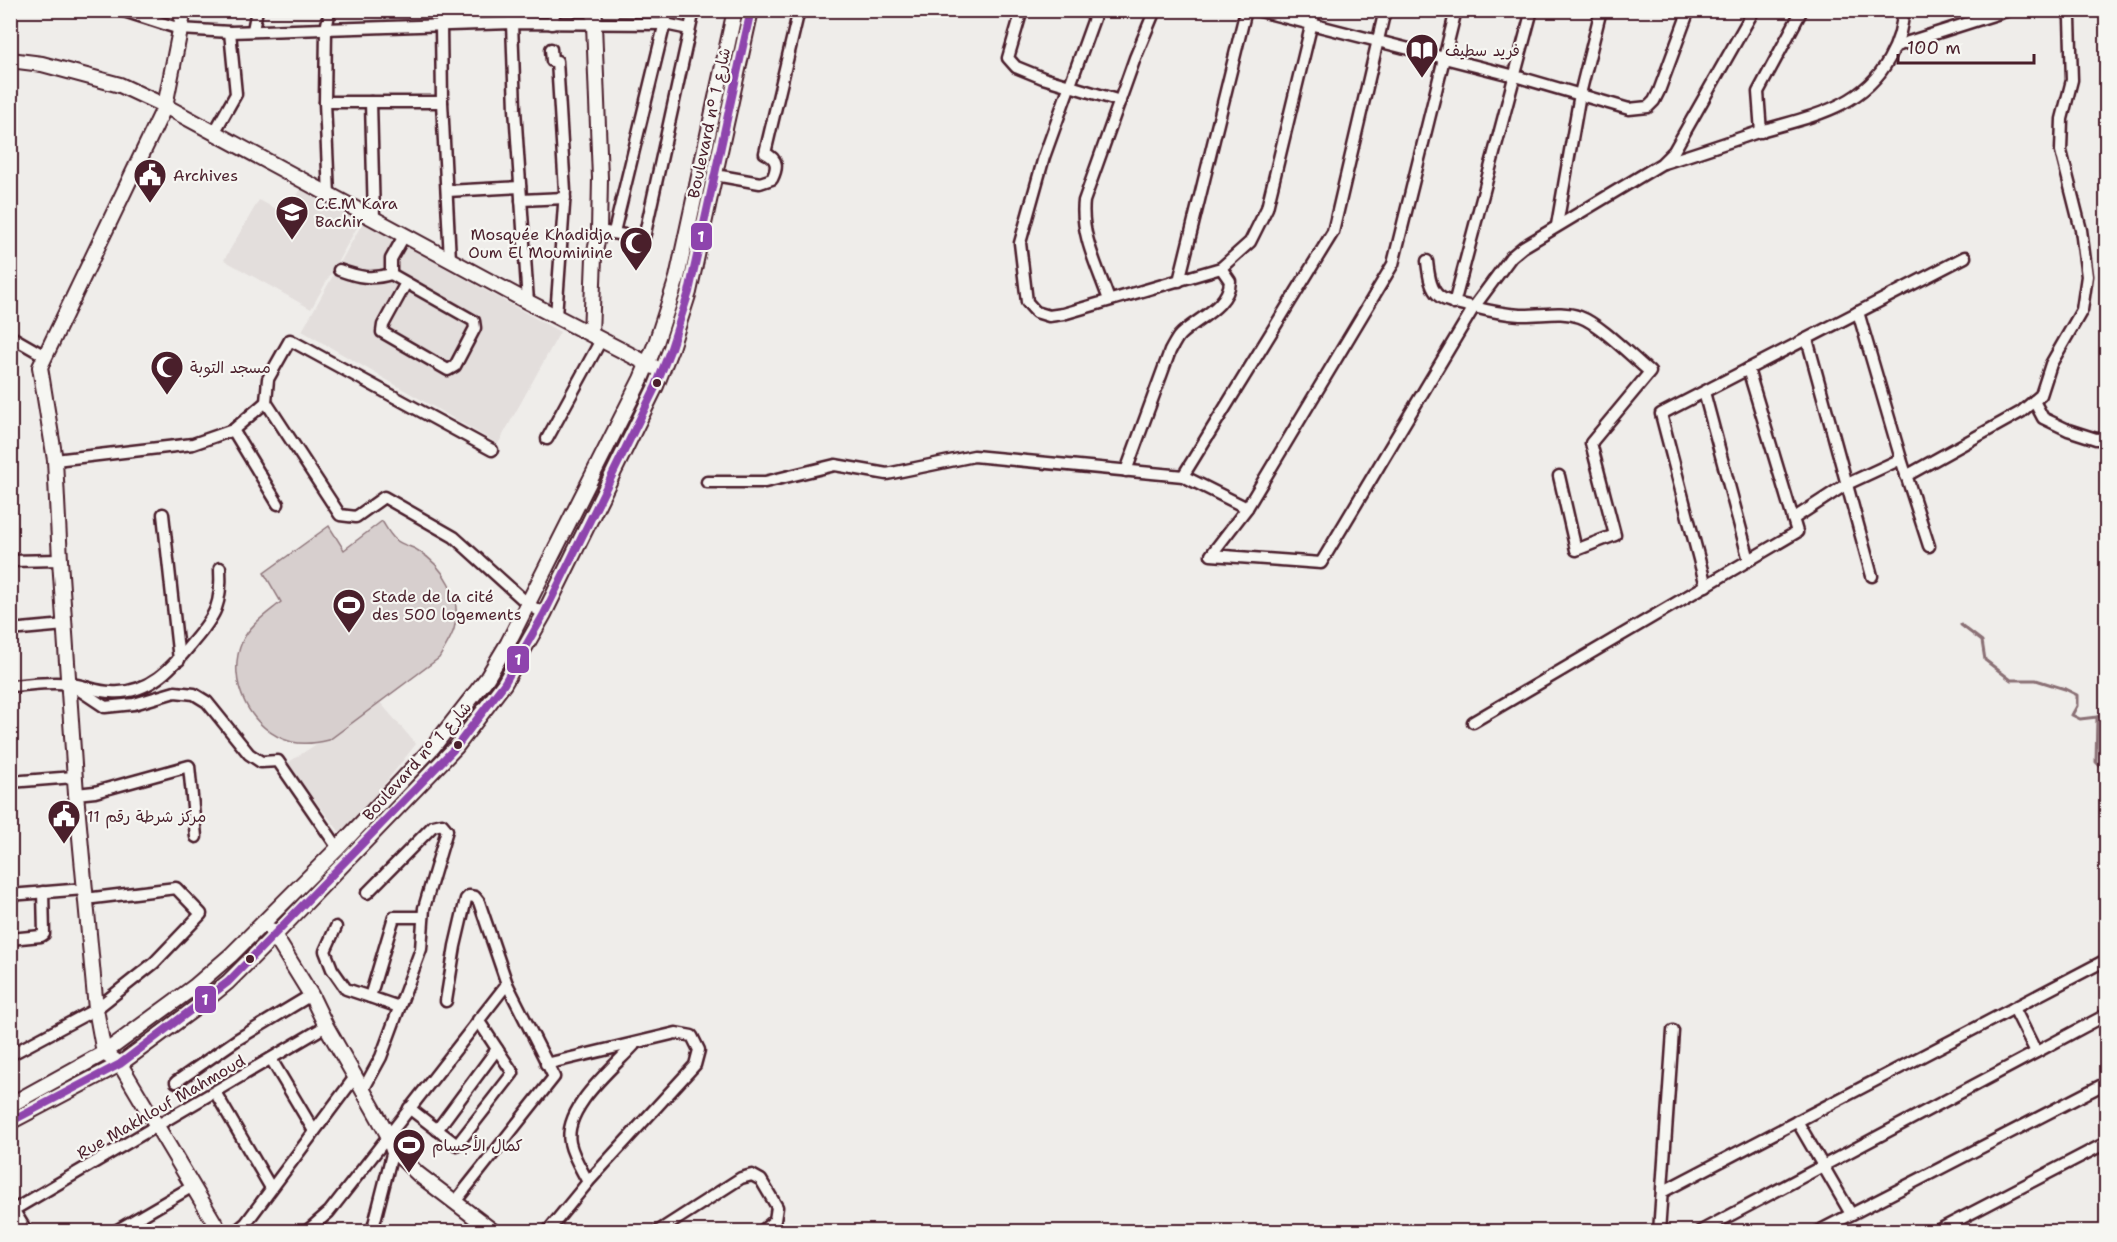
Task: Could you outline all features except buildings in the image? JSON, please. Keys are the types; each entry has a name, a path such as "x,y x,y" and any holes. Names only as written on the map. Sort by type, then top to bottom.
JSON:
{"main road":[{"path":"184,10 165,106 40,367 55,460 74,777 96,1009 104,1053 120,1064 220,1232"},
{"name":"Boulevard n° شارع 1","path":"10,1106 104,1053 194,987 231,955 338,848 433,747 487,678 528,604 656,343 677,278 735,10"},
{"name":"Boulevard n° شارع 1","path":"10,1122 120,1064 228,981 276,935 456,747 504,684 544,614 662,371 689,292 751,10"},
{"path":"594,17 600,178 598,231 594,256 596,337"},
{"path":"10,60 42,64 120,85 165,106 404,236 662,371"},
{"path":"264,921 276,935 311,995 388,1135 393,1150 418,1174 494,1232"}],"street":[{"path":"121,10 180,29 230,32 512,23 552,24 594,17 690,29"},
{"path":"253,30 256,10"},
{"path":"329,195 325,102 326,29 330,10"},
{"path":"444,10 441,26 442,102 450,260"},
{"path":"514,10 512,23 528,302"},
{"path":"552,24 555,10"},
{"path":"614,232 668,10"},
{"path":"598,231 644,238 694,10"},
{"path":"716,175 760,183 772,179 776,172 776,161 765,153 799,10"},
{"path":"1022,10 1008,58 1016,67 1043,78 1120,101"},
{"path":"1097,10 1044,157 1020,243 1027,302 1036,312 1049,316 1063,314 1221,268 1250,242 1267,208 1315,10"},
{"path":"1109,300 1084,228 1083,213 1088,189 1155,10"},
{"path":"1179,281 1246,10"},
{"path":"1256,10 1378,43 1515,76 1629,108 1648,107 1654,101 1689,10"},
{"path":"1183,476 1333,232 1385,10"},
{"path":"1456,10 1393,264 1247,508 1211,555 1321,564 1474,308 1511,257 1522,247 1557,225 1661,164 1824,112 1851,100 1883,71 1896,46 1903,23 1903,10"},
{"path":"1454,304 1532,10"},
{"path":"1557,225 1580,94 1601,10"},
{"path":"1661,164 1674,151 1754,10"},
{"path":"1761,132 1758,92 1802,10"},
{"path":"1896,46 2009,10"},
{"path":"1906,476 2021,412 2041,395 2050,364 2082,310 2087,276 2081,230 2061,151 2062,119 2072,80 2070,19 2067,10"},
{"path":"213,133 236,94 230,32"},
{"path":"551,49 552,61 557,61 565,198 556,316"},
{"path":"325,102 442,102"},
{"path":"371,102 374,219"},
{"path":"447,191 520,187"},
{"path":"521,200 565,198"},
{"path":"391,274 391,259 404,236"},
{"path":"1706,586 1661,414 1965,257"},
{"path":"1427,261 1429,277 1435,292 1444,300 1494,312 1521,315 1557,313 1583,318 1650,372 1591,443 1615,535 1576,550 1559,476"},
{"path":"1126,471 1170,351 1179,335 1217,306 1227,292 1230,280 1221,268"},
{"path":"339,270 361,279 391,274 474,321 475,328 455,366 448,370 382,332 383,325 406,283"},
{"path":"1858,312 1929,546"},
{"path":"10,336 45,356"},
{"path":"547,439 596,337"},
{"path":"1807,339 1845,486 1872,576"},
{"path":"492,450 290,340 268,379 266,402 340,515 356,517 384,497 454,537 528,604 544,614"},
{"path":"1473,722 1797,532 1748,369"},
{"path":"1704,392 1749,561"},
{"path":"2034,400 2043,418 2068,430 2096,439 2106,438"},
{"path":"55,460 193,444 233,430 266,402"},
{"path":"233,430 278,504"},
{"path":"707,482 765,482 835,465 887,474 974,456 1183,476 1247,508"},
{"path":"1793,519 1845,486 1901,459"},
{"path":"163,514 179,660"},
{"path":"10,561 60,560"},
{"path":"10,686 69,683 111,693 136,689 156,681 179,660 212,620 221,592 220,568"},
{"path":"10,630 65,625"},
{"path":"69,683 105,707 134,704 175,692 194,694 207,702 249,754 261,762 278,761 338,848"},
{"path":"76,794 95,792 189,766 196,837"},
{"path":"10,782 74,777"},
{"path":"363,1090 381,1057 421,949 423,908 447,830 442,824 432,826 367,893"},
{"path":"10,895 44,892 84,894 176,888 201,915 154,963 96,1009 10,1055"},
{"path":"10,939 41,936 44,933 44,892"},
{"path":"446,1001 466,899 469,896 475,897 479,902 507,984 554,1077 455,1202"},
{"path":"370,997 394,917 423,917"},
{"path":"336,927 325,951 332,969 346,989 399,1007"},
{"path":"1662,1192 2106,960"},
{"path":"306,1232 329,1212 507,984"},
{"path":"176,1082 238,1039 311,995"},
{"path":"2014,1008 2036,1052"},
{"path":"1699,1232 2106,1015"},
{"path":"409,1108 457,1145 513,1073 478,1020"},
{"name":"Rue Makhlouf Mahmoud","path":"12,1209 326,1026"},
{"path":"1659,1232 1673,1031"},
{"path":"546,1064 682,1032 695,1040 699,1055 695,1065 588,1182 547,1232"},
{"path":"588,1182 570,1145 571,1121 578,1106 635,1044"},
{"path":"437,1130 497,1049"},
{"path":"271,1059 314,1131"},
{"path":"235,1232 246,1223 355,1077"},
{"path":"1817,1232 2106,1083"},
{"path":"215,1092 272,1188"},
{"path":"1797,1121 1851,1214"},
{"path":"1935,1232 2106,1143"},
{"path":"372,1232 393,1150"},
{"path":"657,1232 748,1175 761,1180 777,1207 775,1220 761,1232"},
{"path":"117,1231 193,1186"},
{"path":"12,1209 27,1232"}],"shaded area":[{"name":"C.E.M Kara Bachir","path":"301,189 360,222 311,309 224,260 259,200 286,214"},
{"path":"363,222 560,332 498,444 302,331"},
{"name":"Stade de la cité des 500 logements","path":"382,521 394,538 426,556 443,573 456,606 454,629 451,636 439,658 329,740 302,743 277,736 264,728 245,703 237,673 238,657 245,636 259,620 281,602 264,573 329,526 344,550"},
{"path":"378,700 416,744 343,836 286,764 347,724"}],"waterway":[{"path":"1961,625 1982,641 1985,660 2011,680 2036,680 2077,695 2077,706 2072,715 2080,719 2097,717 2096,762 2106,772"},
{"path":"2097,717 2106,712"}],"transit line":[{"name":"1","path":"10,1122 120,1064 228,982 456,747 504,684 544,614 656,386 671,348 689,292 751,10"}],"place":[{"name":"فريد سطيف","path":"1422,79"},
{"name":"Archives","path":"150,204"},
{"name":"C.E.M Kara Bachir","path":"292,241"},
{"name":"Mosquée Khadidja Oum El Mouminine","path":"636,272"},
{"name":"مسجد التوبة","path":"167,396"},
{"name":"Stade de la cité des 500 logements","path":"349,634"},
{"name":"مركز شرطة رقم 11","path":"64,845"},
{"name":"كمال الأجسام","path":"409,1174"}]}
